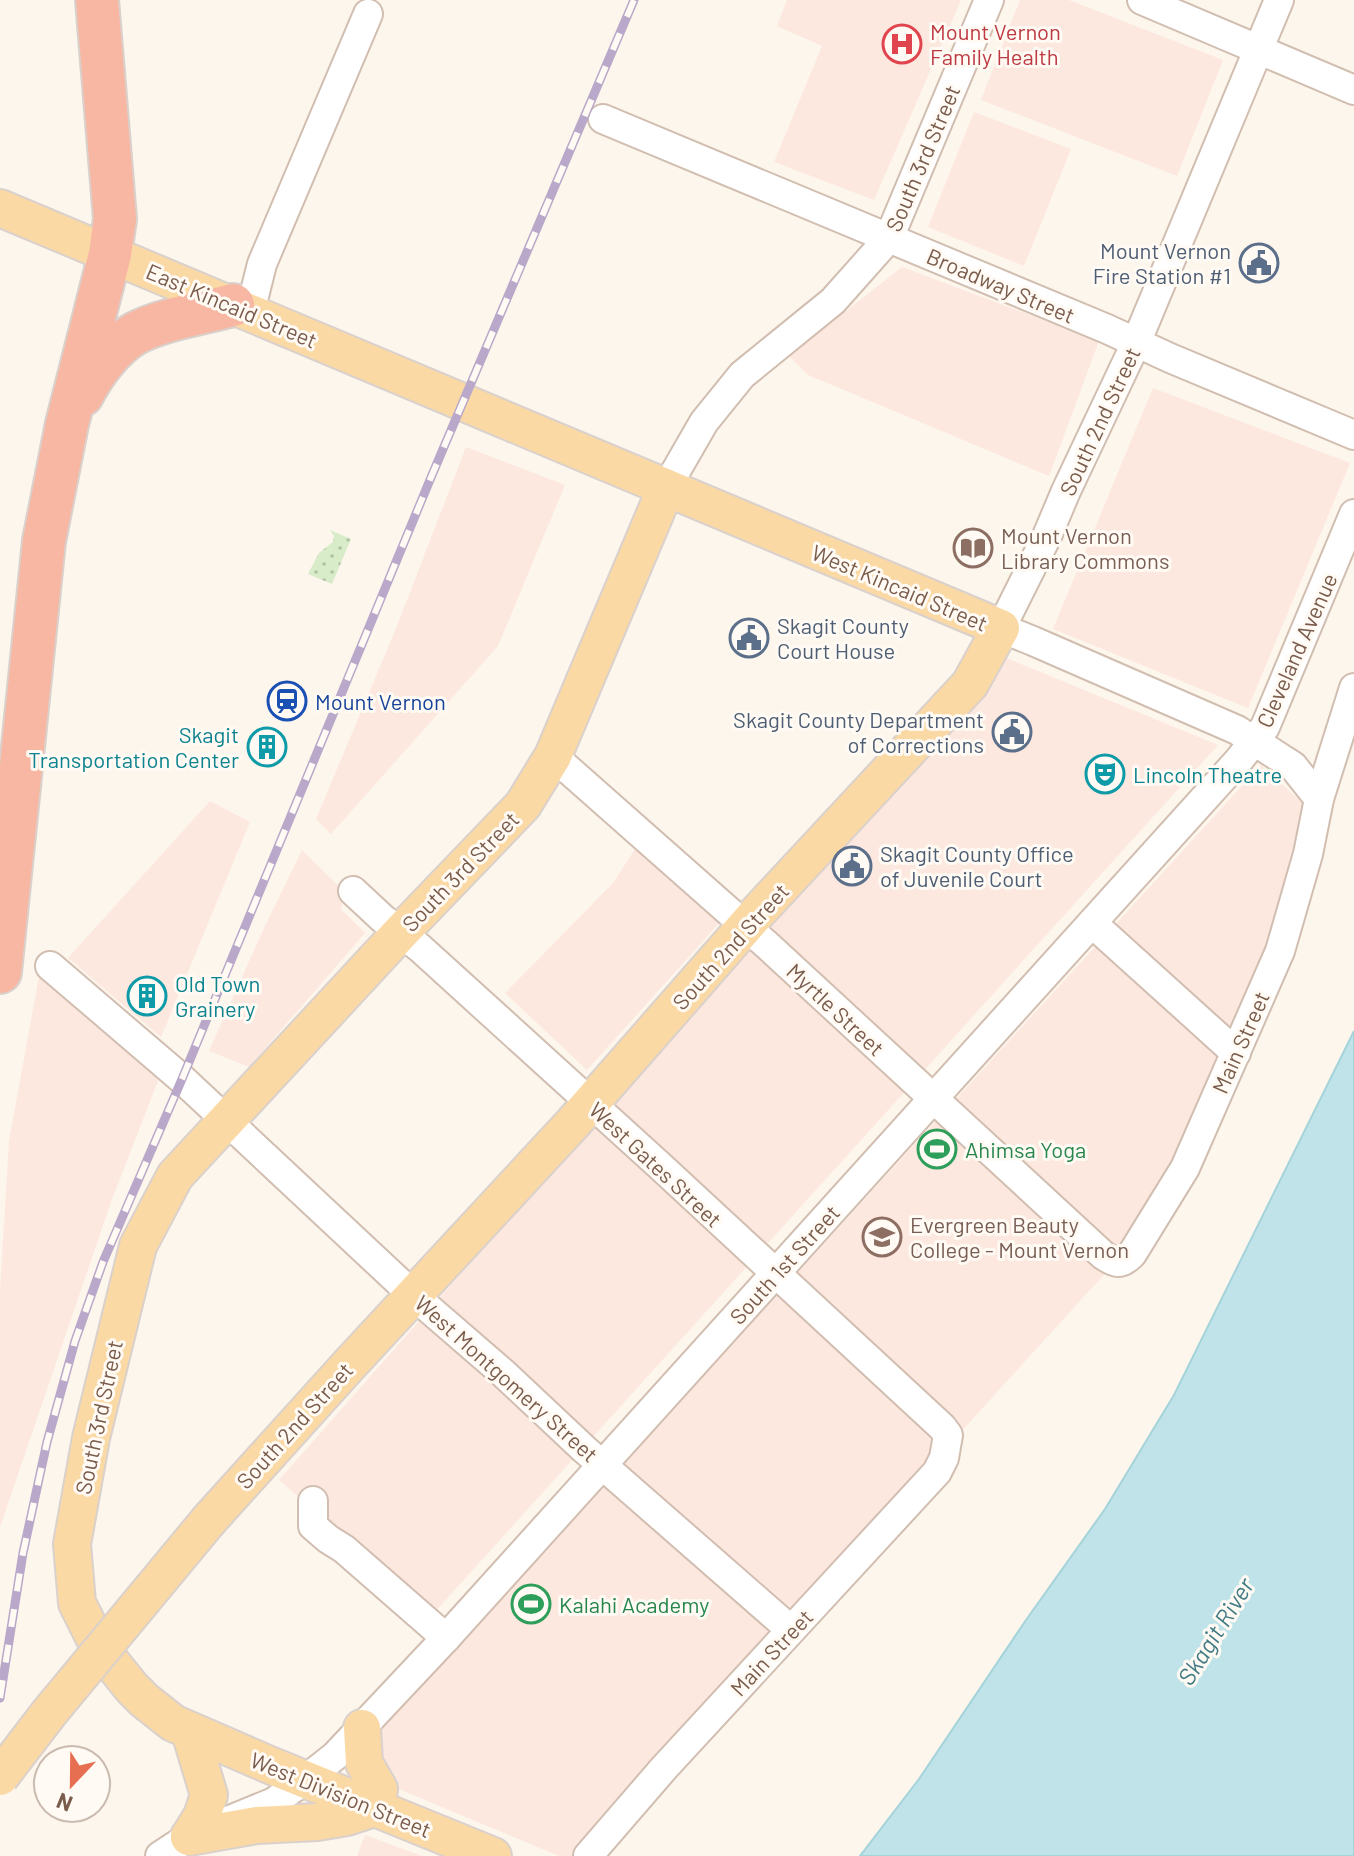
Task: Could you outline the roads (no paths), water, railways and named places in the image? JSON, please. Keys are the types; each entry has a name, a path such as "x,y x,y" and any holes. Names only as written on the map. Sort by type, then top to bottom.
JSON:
{"highway":[{"path":"0,972 44,541 67,424 110,254 115,219 97,0"},
{"path":"67,424 91,378 132,335 148,328 242,308"}],"main road":[{"name":"East Kincaid Street","path":"0,208 463,403"},
{"name":"West Kincaid Street","path":"463,403 1001,628"},
{"name":"South 3rd Street","path":"190,1732 173,1723 125,1681 99,1647 77,1603 72,1544 91,1438 138,1246 175,1176 523,805 553,756 666,488"},
{"name":"South 2nd Street","path":"0,1777 209,1520 970,684 1001,628"},
{"path":"174,1847 257,1825 317,1822 347,1817 377,1807 379,1789 364,1763 362,1728"},
{"name":"West Division Street","path":"190,1732 493,1856"},
{"path":"174,1847 202,1816 209,1795 190,1732"}],"street":[{"name":"South 3rd Street","path":"666,488 704,422 742,375 833,301 889,238 989,0"},
{"path":"1142,0 1354,90"},
{"name":"South 2nd Street","path":"1001,628 1136,343 1279,0"},
{"path":"242,308 368,14"},
{"name":"Broadway Street","path":"603,119 1354,435"},
{"name":"Cleveland Avenue","path":"1254,741 1265,727 1354,514"},
{"name":"West Kincaid Street","path":"1001,628 1237,730 1293,766 1319,799"},
{"path":"1319,799 1354,688"},
{"name":"South 1st Street","path":"174,1847 274,1802 335,1756 603,1465 1254,741"},
{"name":"Myrtle Street","path":"553,756 746,927 1103,1255 1118,1263"},
{"name":"Main Street","path":"1118,1263 1132,1254 1185,1168 1236,1053 1280,951 1308,854 1319,799"},
{"name":"West Gates Street","path":"353,891 590,1103 942,1427 948,1435 947,1444"},
{"path":"1092,923 1236,1053"},
{"name":"West Montgomery Street","path":"50,966 182,1079 413,1295 791,1630"},
{"name":"Main Street","path":"588,1856 664,1768 937,1472 947,1444"},
{"path":"313,1501 313,1526 446,1638"}],"water":[{"name":"Skagit River","path":"1354,1031 1354,1856 860,1856 919,1779 1105,1509 1174,1395"}],"railway":[{"path":"0,1698 23,1553 47,1442 75,1341 103,1262 634,0"}],"place":[{"name":"Mount Vernon Family Health","path":"902,44"},
{"name":"Mount Vernon Fire Station #1","path":"1259,263"},
{"name":"Mount Vernon Library Commons","path":"973,548"},
{"name":"Skagit County Court House","path":"749,638"},
{"name":"Mount Vernon","path":"287,701"},
{"name":"Skagit County Department of Corrections","path":"1012,732"},
{"name":"Skagit Transportation Center","path":"267,747"},
{"name":"Lincoln Theatre","path":"1105,774"},
{"name":"Skagit County Office of Juvenile Court","path":"852,866"},
{"name":"Old Town Grainery","path":"147,996"},
{"name":"Ahimsa Yoga","path":"937,1149"},
{"name":"Evergreen Beauty College - Mount Vernon","path":"882,1237"},
{"name":"Kalahi Academy","path":"531,1604"}]}
